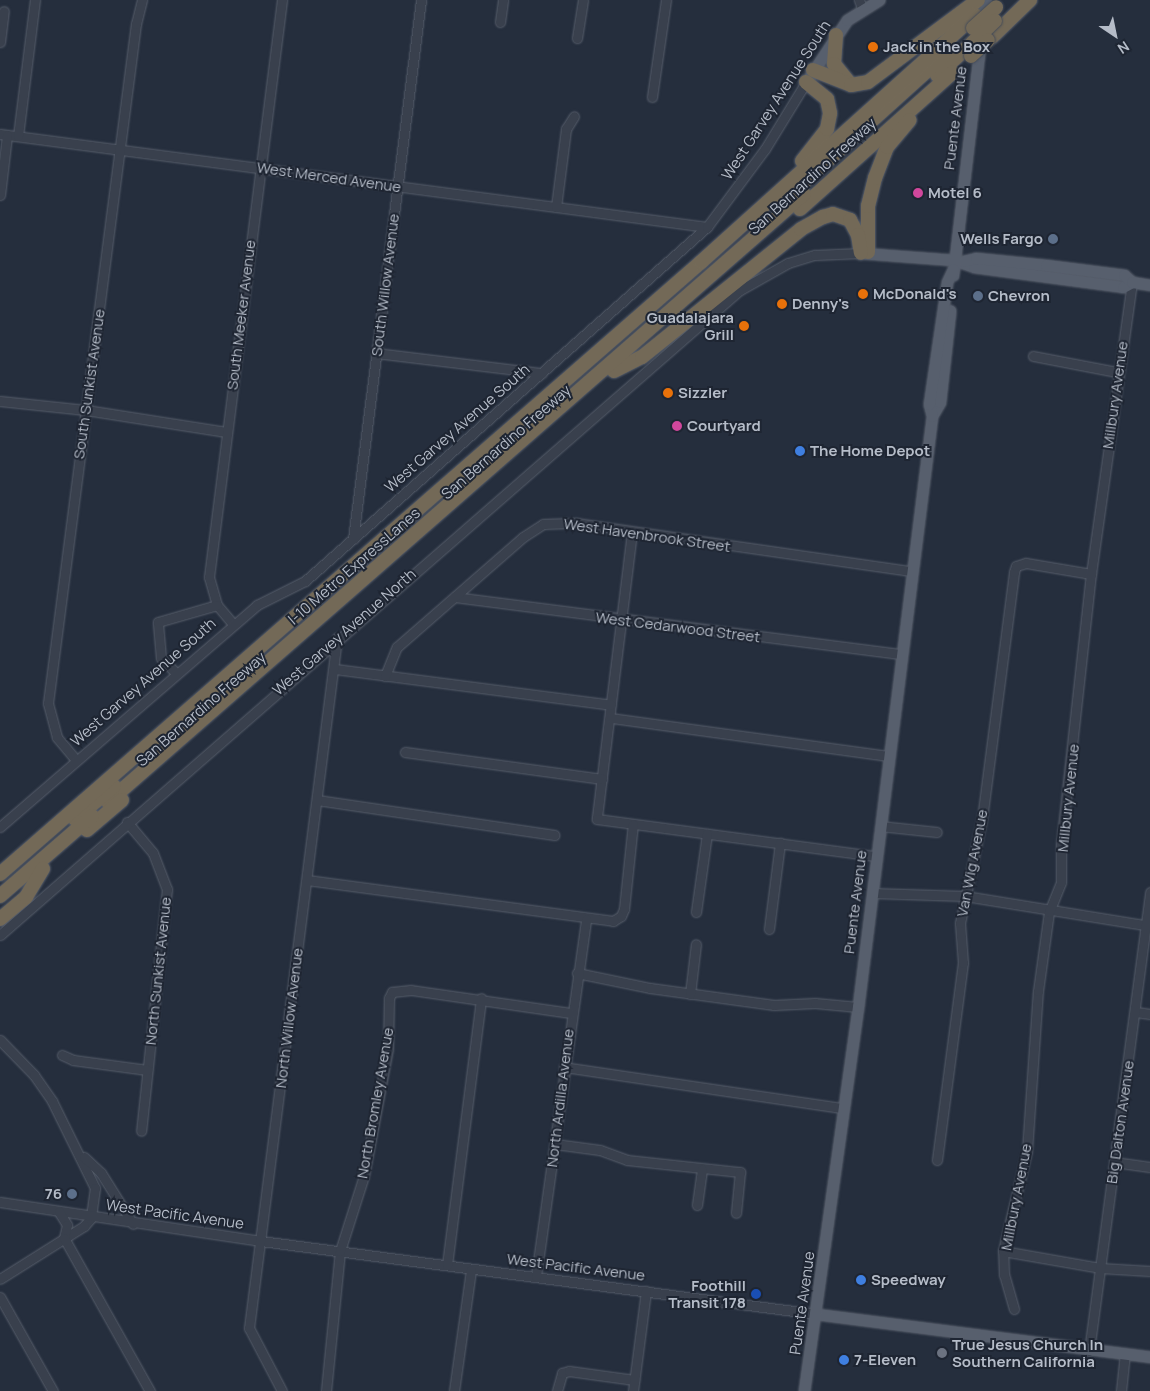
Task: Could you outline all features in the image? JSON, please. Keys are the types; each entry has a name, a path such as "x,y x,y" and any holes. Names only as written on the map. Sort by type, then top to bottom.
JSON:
{"highway":[{"name":"I-10 Metro ExpressLanes","path":"0,896 971,49 1018,0"},
{"name":"San Bernardino Freeway","path":"0,905 614,371 971,49 992,36 1030,0"},
{"name":"I-10 Metro ExpressLanes","path":"0,884 800,185 985,7"},
{"name":"San Bernardino Freeway","path":"0,874 730,236 985,7"},
{"path":"810,76 851,85 868,82 985,7"},
{"path":"836,35 834,64 851,85"},
{"path":"865,253 869,196 886,147 971,49"},
{"path":"730,236 804,158 827,129 830,104 810,76"},
{"path":"614,371 642,357 794,235 823,216 833,214 850,220 865,253"},
{"path":"0,862 48,820 86,797"},
{"path":"0,919 26,897 43,868"}],"main road":[{"name":"West Garvey Avenue South","path":"810,76 836,35 861,4 879,0"},
{"name":"Puente Avenue","path":"804,1391 816,1314 842,1108 858,1006 887,756 932,416 929,404 947,282 956,263 985,7"},
{"path":"865,253 956,263 976,258 1046,265 1124,275 1132,282 1150,285"},
{"name":"West Pacific Avenue","path":"816,1314 1089,1351 1150,1357"}],"street":[{"path":"18,136 36,0"},
{"name":"South Sunkist Avenue","path":"76,760 57,737 48,703 136,24 142,0"},
{"name":"South Meeker Avenue","path":"233,624 216,605 210,577 226,432 282,0"},
{"name":"South Willow Avenue","path":"353,539 421,0"},
{"path":"500,22 503,0"},
{"path":"577,38 582,0"},
{"path":"652,97 666,0"},
{"path":"0,42 4,11"},
{"name":"West Garvey Avenue South","path":"0,827 233,624 257,605 304,580 353,539 707,227 765,149 810,76"},
{"path":"556,207 566,129 574,116"},
{"path":"0,191 4,134"},
{"name":"West Merced Avenue","path":"4,134 707,227"},
{"name":"West Garvey Avenue North","path":"0,935 337,638 690,331 740,290 788,263 815,255 865,253"},
{"name":"Millbury Avenue","path":"1014,1309 1004,1275 1003,1251 1027,1151 1038,991 1049,912 1061,882 1062,844 1091,574 1117,372 1132,282"},
{"path":"376,353 542,372"},
{"path":"1033,356 1117,372"},
{"path":"0,401 86,410 226,432"},
{"name":"West Havenbrook Street","path":"385,676 397,647 523,537 543,524 577,523 912,571"},
{"path":"632,532 611,718 596,819 876,856"},
{"name":"Van Wig Avenue","path":"937,1160 963,963 959,937 965,896 982,819 1016,566 1026,563 1091,574"},
{"name":"West Cedarwood Street","path":"455,597 623,621 901,654"},
{"path":"176,673 162,658 158,622 216,605"},
{"name":"North Willow Avenue","path":"282,1391 249,1328 335,669 337,638"},
{"path":"335,669 611,705"},
{"path":"611,718 887,756"},
{"path":"405,752 602,779"},
{"path":"317,800 554,835"},
{"name":"North Sunkist Avenue","path":"127,822 153,853 167,889 140,1131"},
{"path":"307,880 586,919 613,921 621,916 633,824"},
{"path":"880,826 937,832"},
{"path":"696,912 707,834"},
{"path":"769,929 780,843"},
{"name":"Big Dalton Avenue","path":"1089,1351 1148,925 1150,892"},
{"path":"872,893 965,896 1049,912 1148,925"},
{"name":"North Ardilla Avenue","path":"536,1276 586,919"},
{"path":"690,994 696,944"},
{"path":"577,973 690,994 774,1005 815,1003 858,1006"},
{"name":"North Bromley Avenue","path":"326,1391 340,1251 364,1176 388,1049 389,998 392,992 411,990 481,998"},
{"path":"447,1265 481,998 572,1013"},
{"path":"1136,1012 1150,1014"},
{"path":"0,1040 34,1075 48,1094 80,1153 95,1188 91,1218 64,1238 0,1279"},
{"path":"62,1055 73,1060 147,1070"},
{"path":"564,1067 842,1108"},
{"path":"555,1144 600,1150 627,1160 740,1172 736,1213"},
{"path":"80,1153 101,1173 134,1224"},
{"path":"1114,1162 1150,1167"},
{"path":"697,1205 702,1169"},
{"name":"West Pacific Avenue","path":"0,1202 91,1218 261,1242 447,1265 471,1270 536,1276 816,1314"},
{"path":"59,1212 67,1225 64,1238 150,1391"},
{"path":"1003,1251 1100,1268 1150,1272"},
{"path":"454,1391 471,1270"},
{"path":"632,1391 646,1291"},
{"path":"0,1297 53,1391"},
{"path":"1120,1391 1125,1354"},
{"path":"558,1391 562,1373 569,1371 634,1380"}],"place":[{"name":"Jack in the Box","path":"873,47"},
{"name":"Motel 6","path":"918,193"},
{"name":"Wells Fargo","path":"1053,239"},
{"name":"McDonald's","path":"863,294"},
{"name":"Chevron","path":"978,296"},
{"name":"Denny's","path":"782,304"},
{"name":"Guadalajara Grill","path":"744,326"},
{"name":"Sizzler","path":"668,393"},
{"name":"Courtyard","path":"677,426"},
{"name":"The Home Depot","path":"800,451"},
{"name":"76","path":"72,1194"},
{"name":"Speedway","path":"861,1280"},
{"name":"Foothill Transit 178","path":"756,1294"},
{"name":"True Jesus Church In Southern California","path":"942,1353"},
{"name":"7-Eleven","path":"844,1360"}]}
